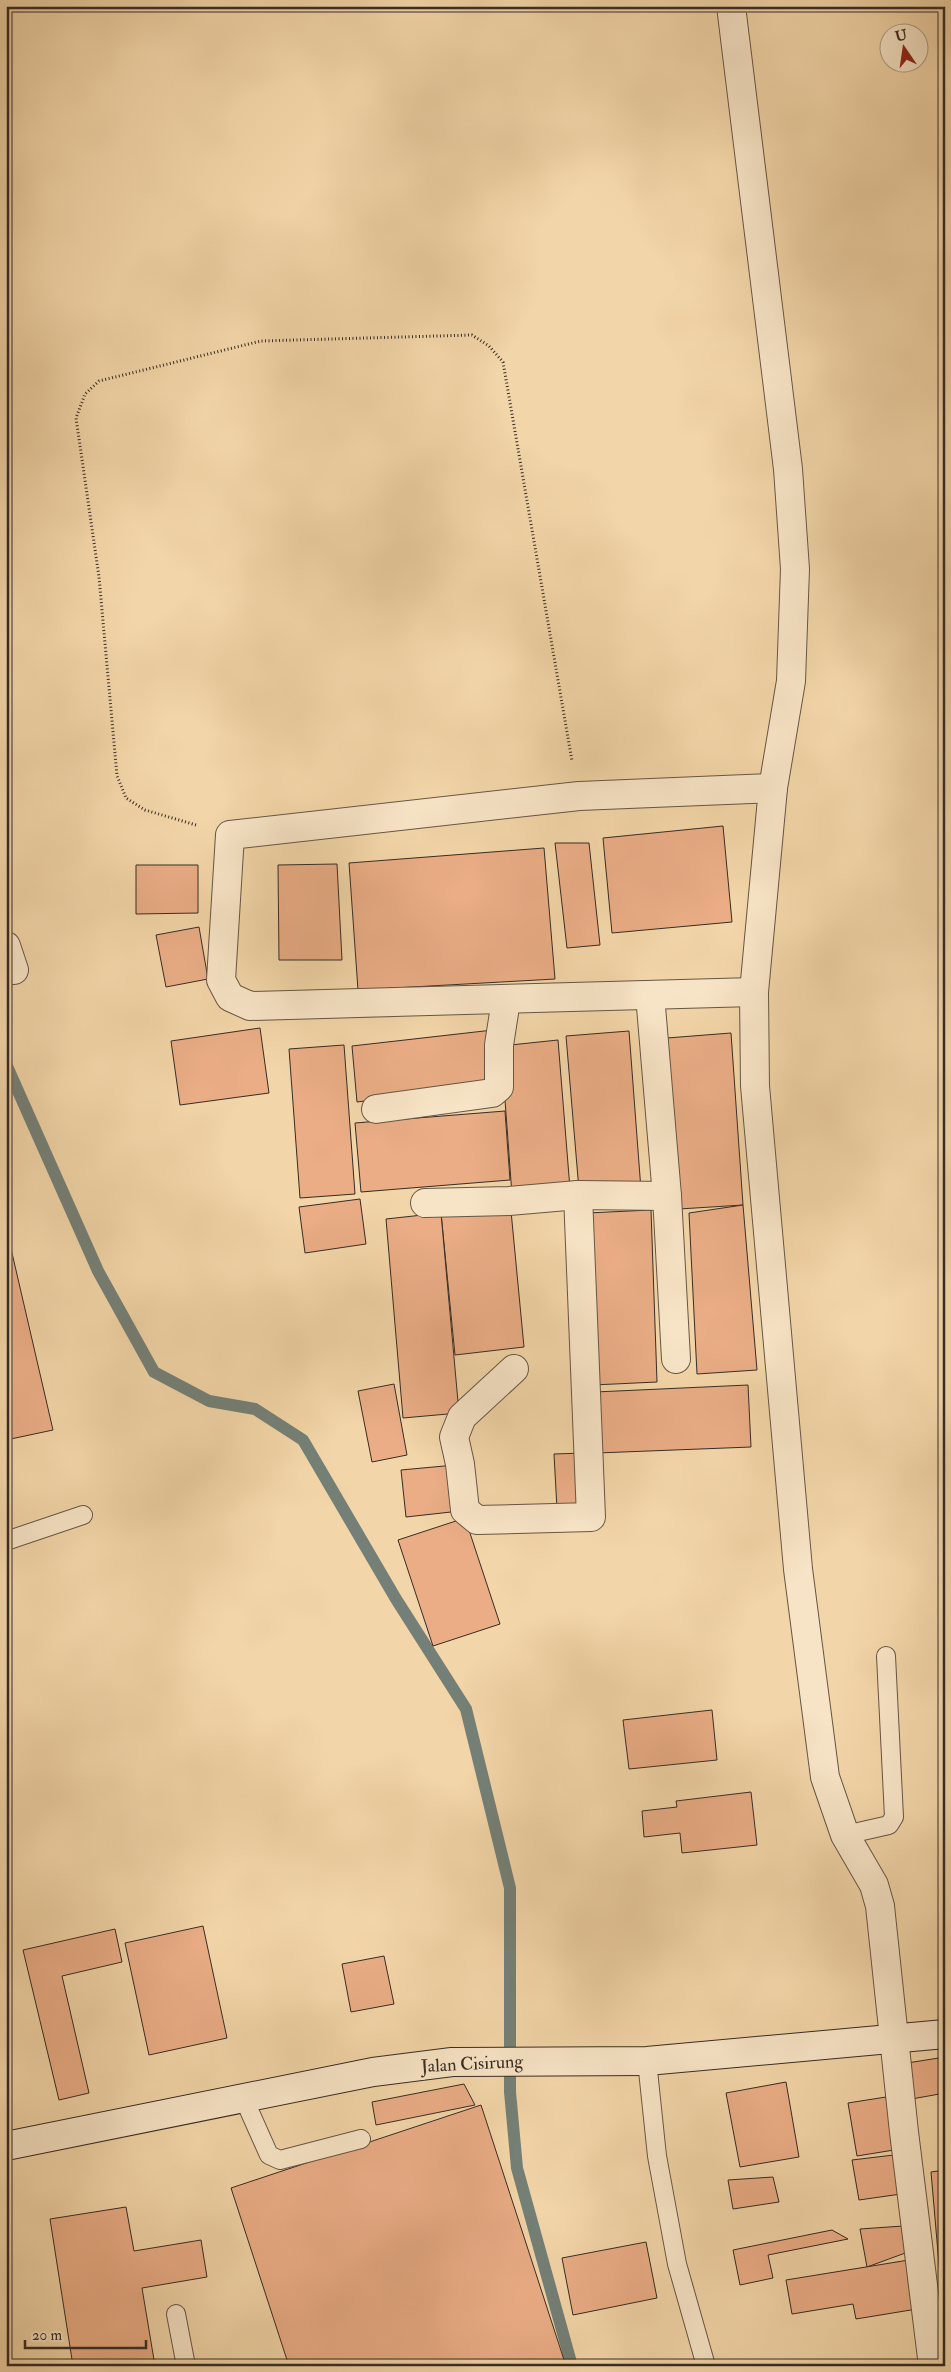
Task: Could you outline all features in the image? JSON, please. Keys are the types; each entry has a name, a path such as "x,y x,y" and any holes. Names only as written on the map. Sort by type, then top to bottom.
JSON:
{"street":[{"path":"732,6 788,469 794,570 791,681 773,788 754,992 755,1086 798,1569 825,1777 845,1835 874,1884 880,1906 893,2039 933,2366"},
{"path":"754,992 250,1006 230,997 221,980 230,835 578,796 773,788"},
{"path":"650,995 667,1196 676,1358"},
{"path":"376,1109 492,1093 499,1087 499,1045 506,1000"},
{"path":"425,1203 510,1201 578,1195 667,1196"},
{"path":"514,1369 462,1418 454,1437 460,1464 465,1510 477,1520 591,1516 578,1195"},
{"name":"Jalan Cisirung","path":"6,2146 244,2100 373,2072 452,2062 648,2061 945,2034"}],"lane":[{"path":"6,1541 83,1515"},
{"path":"845,1835 889,1825 894,1816 886,1656"},
{"path":"648,2061 657,2156 676,2264 706,2366"},
{"path":"244,2100 269,2155 280,2160 361,2139"},
{"path":"176,2314 186,2366"}],"path":[{"path":"230,835 145,810 126,798 117,776 99,577 76,418 85,394 99,381 261,341 472,335 489,346 503,362 578,796"}],"building":[{"path":"723,826 732,922 612,933 603,838"},
{"path":"555,843 589,843 600,945 567,948"},
{"path":"544,848 555,979 358,990 349,863"},
{"path":"337,864 342,960 279,960 278,865"},
{"path":"136,865 198,865 198,913 136,914"},
{"path":"199,927 208,979 166,987 156,935"},
{"path":"260,1028 269,1093 180,1105 171,1041"},
{"path":"493,1030 497,1084 357,1102 352,1046"},
{"path":"629,1031 641,1190 579,1190 566,1036"},
{"path":"731,1033 743,1205 679,1209 667,1038"},
{"path":"558,1040 570,1189 512,1195 501,1046"},
{"path":"344,1045 355,1194 300,1198 289,1049"},
{"path":"505,1111 510,1180 361,1192 355,1123"},
{"path":"360,1199 366,1244 305,1253 299,1207"},
{"path":"743,1205 757,1370 697,1374 689,1213"},
{"path":"651,1210 657,1382 593,1385 587,1213"},
{"path":"511,1211 524,1347 455,1355 441,1213"},
{"path":"441,1213 459,1413 403,1418 386,1219"},
{"path":"6,1227 53,1430 6,1440"},
{"path":"394,1384 407,1455 372,1462 358,1391"},
{"path":"748,1385 751,1447 597,1453 595,1392"},
{"path":"584,1453 587,1507 557,1509 554,1454"},
{"path":"455,1465 460,1511 406,1517 401,1470"},
{"path":"465,1518 500,1624 433,1646 398,1540"},
{"path":"712,1710 717,1760 629,1769 623,1720"},
{"path":"751,1792 757,1845 682,1853 680,1833 644,1837 642,1811 677,1807 676,1801"},
{"path":"203,1926 227,2038 149,2055 125,1943"},
{"path":"115,1929 122,1962 62,1976 89,2093 59,2100 23,1950"},
{"path":"384,1956 394,2004 351,2012 342,1964"},
{"path":"945,2057 945,2093 906,2100 901,2064"},
{"path":"786,2082 799,2157 740,2167 726,2093"},
{"path":"464,2084 475,2105 376,2125 372,2102"},
{"path":"886,2097 894,2150 857,2156 848,2103"},
{"path":"481,2105 566,2366 289,2366 231,2188"},
{"path":"902,2154 908,2193 859,2200 852,2160"},
{"path":"945,2170 945,2275 940,2276 931,2172"},
{"path":"773,2177 779,2202 733,2209 728,2180"},
{"path":"126,2207 134,2251 201,2240 207,2277 142,2288 155,2366 73,2366 50,2219"},
{"path":"903,2226 908,2252 867,2267 860,2229"},
{"path":"832,2230 848,2239 768,2255 773,2278 740,2285 733,2250"},
{"path":"646,2242 657,2298 573,2315 562,2258"},
{"path":"915,2259 923,2308 856,2319 853,2304 792,2314 786,2280"}],"waterway":[{"path":"6,1064 98,1271 154,1372 209,1401 255,1409 303,1440 396,1599 466,1709 510,1888 510,2092 517,2168 572,2366"}]}
